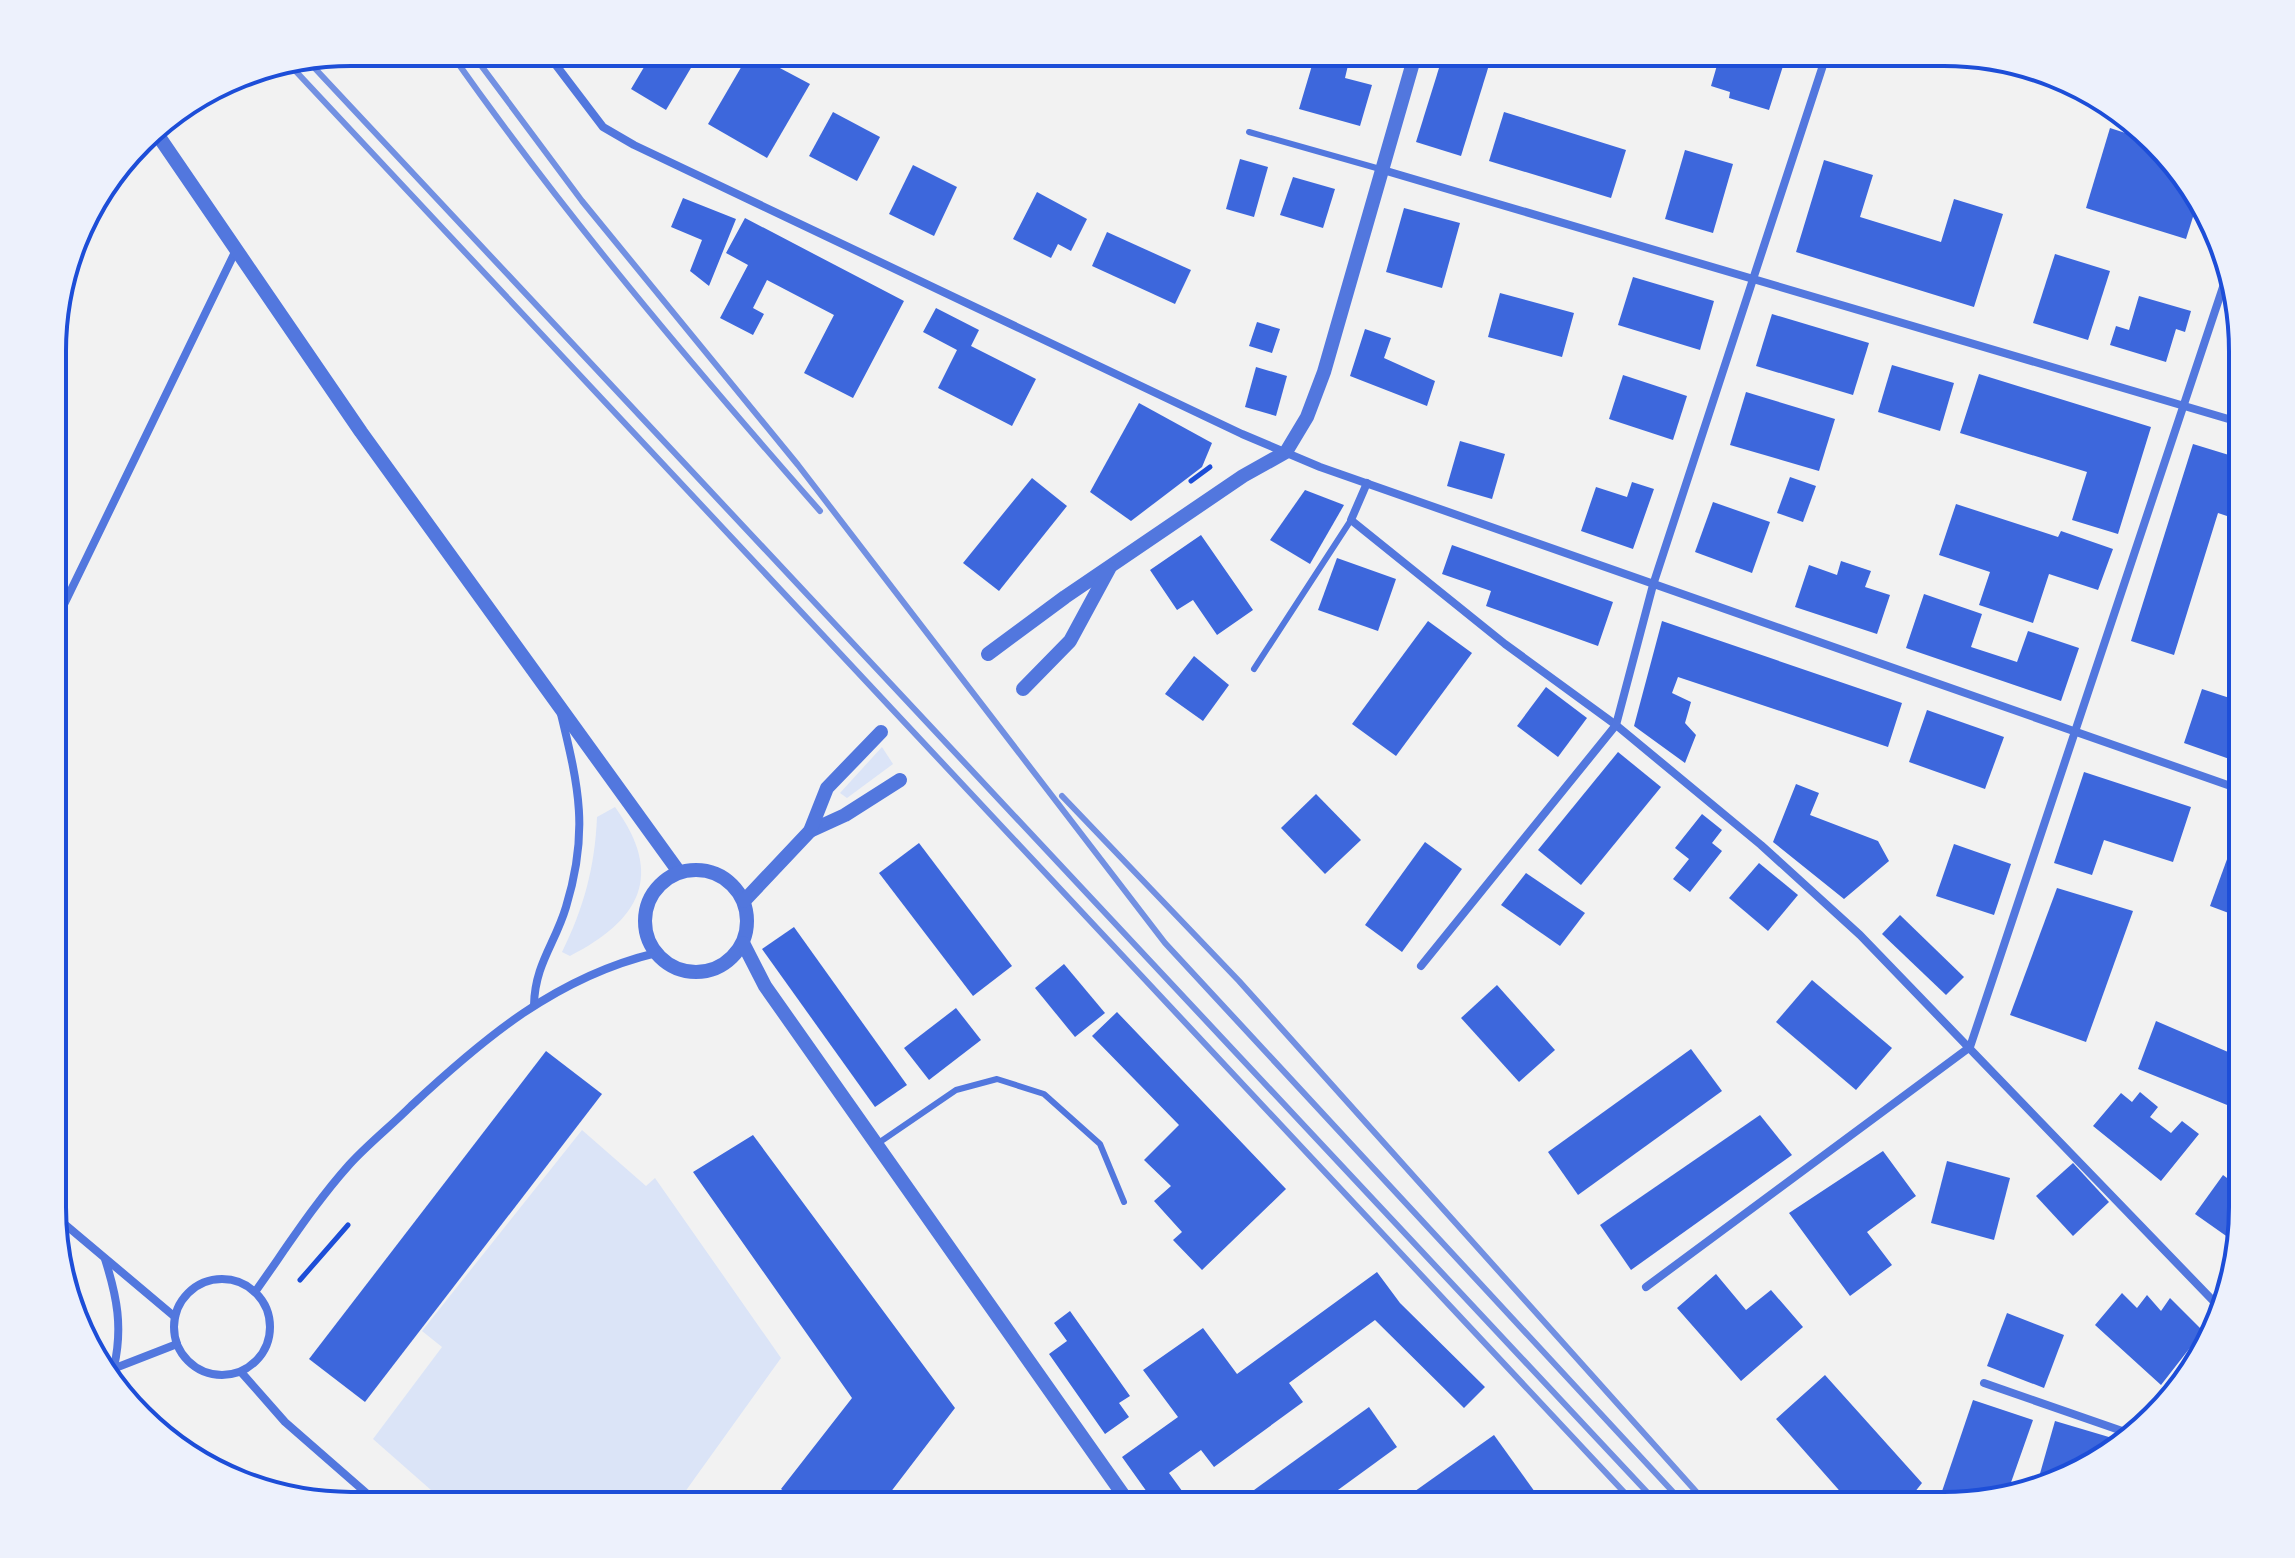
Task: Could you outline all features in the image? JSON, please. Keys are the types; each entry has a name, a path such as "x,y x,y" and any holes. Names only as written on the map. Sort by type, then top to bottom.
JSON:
{"street":[{"path":"555,66 603,127 634,145 968,306 1286,452 1653,585 2229,785"},
{"path":"988,654 1243,476 1286,452 1307,417 1324,372 1412,66"},
{"path":"1421,966 1616,725 1653,585 1823,66"},
{"path":"161,139 361,432 679,872"},
{"path":"1383,170 1754,276 2228,419"},
{"path":"66,600 237,247"},
{"path":"1646,1287 1970,1047 2222,290"},
{"path":"1367,483 1351,520 1505,644 1616,725 1761,845 1860,935 2213,1301"},
{"path":"1023,689 1070,641 1109,568"},
{"path":"534,1005 537,971 566,910 579,854 580,795 559,706"},
{"path":"744,901 810,831 827,788 881,732"},
{"path":"810,831 845,815 900,780"},
{"path":"699,869 718,874 734,885 744,901 748,922 743,943 726,962 702,973 685,972 669,965 656,953 647,936 645,916 650,897 662,882 679,872 699,869"},
{"path":"743,943 765,986 1121,1492"},
{"path":"255,1292 349,1165 463,1057 503,1024 534,1005 619,962 656,953"},
{"path":"67,1226 175,1317"},
{"path":"104,1258 118,1303 120,1340 112,1362"},
{"path":"225,1279 241,1283 255,1292 269,1315 268,1342 253,1364 241,1372 222,1376 203,1372 187,1360 177,1344 175,1317 187,1295 208,1281 225,1279"},
{"path":"115,1367 177,1344"},
{"path":"241,1372 285,1422 365,1492"},
{"path":"1984,1383 2120,1430"}],"lane":[{"path":"1249,132 1383,170"},
{"path":"1254,669 1351,520"},
{"path":"877,1144 956,1090 997,1079 1044,1094 1100,1144 1124,1202"}],"path":[{"path":"300,1280 348,1225"}],"shaded area":[{"path":"882,747 893,764 847,798 840,793"},
{"path":"615,807 639,854 641,875 638,894 614,927 570,956 562,952 587,886 597,817"},
{"path":"582,1130 646,1186 655,1178 781,1358 685,1492 433,1492 373,1439 442,1347 422,1331"}],"building":[{"path":"645,66 692,66 666,110 631,89"},
{"path":"742,66 776,66 810,84 767,158 708,124"},
{"path":"1312,66 1348,66 1345,78 1372,85 1360,126 1299,109"},
{"path":"1440,66 1489,66 1461,156 1416,142"},
{"path":"1717,66 1783,66 1769,110 1729,98 1730,92 1711,86"},
{"path":"833,112 880,137 857,181 809,156"},
{"path":"1504,112 1626,150 1611,198 1489,161"},
{"path":"2110,128 2128,134 2158,163 2194,214 2186,239 2086,208"},
{"path":"1685,150 1733,164 1713,233 1665,219"},
{"path":"1240,159 1268,167 1254,217 1226,209"},
{"path":"1824,160 1873,175 1860,217 1941,242 1954,199 2003,214 1974,307 1796,252"},
{"path":"913,165 957,187 934,236 889,214"},
{"path":"1293,177 1335,189 1323,228 1280,215"},
{"path":"1037,192 1087,219 1071,251 1058,244 1051,258 1013,239"},
{"path":"683,198 736,219 709,286 690,271 702,240 671,227"},
{"path":"1404,208 1460,223 1442,288 1386,272"},
{"path":"745,218 904,301 853,398 804,373 834,315 767,280 753,308 764,314 753,335 720,318 748,265 726,253"},
{"path":"1107,232 1191,270 1175,304 1092,266"},
{"path":"2055,254 2110,271 2088,340 2033,323"},
{"path":"1633,277 1714,301 1700,350 1618,325"},
{"path":"1500,293 1574,313 1562,357 1488,337"},
{"path":"2139,296 2191,311 2185,332 2176,329 2166,362 2110,345 2116,326 2129,330"},
{"path":"936,308 979,330 971,346 1036,379 1012,426 938,388 957,350 923,332"},
{"path":"1772,314 1869,343 1853,395 1756,366"},
{"path":"1257,322 1280,329 1272,353 1249,346"},
{"path":"1365,329 1391,338 1384,358 1435,381 1427,406 1350,376"},
{"path":"1892,365 1954,383 1940,431 1878,412"},
{"path":"1256,367 1287,376 1276,416 1245,407"},
{"path":"1979,374 2151,427 2118,534 2072,520 2087,472 1960,433"},
{"path":"1623,375 1687,396 1673,440 1609,419"},
{"path":"1746,392 1835,419 1819,471 1730,445"},
{"path":"1139,403 1212,443 1202,467 1131,521 1090,492"},
{"path":"1460,441 1505,454 1492,499 1447,486"},
{"path":"2193,444 2228,455 2228,516 2218,513 2174,655 2131,641"},
{"path":"1790,477 1816,486 1803,522 1777,513"},
{"path":"1032,478 1067,506 999,591 963,563"},
{"path":"1632,482 1654,489 1633,549 1581,531 1596,487 1627,497"},
{"path":"1305,490 1344,505 1310,564 1270,540"},
{"path":"1713,502 1770,522 1752,573 1695,552"},
{"path":"1956,504 2058,537 2061,531 2113,549 2098,590 2049,574 2033,623 1979,605 1990,572 1939,555"},
{"path":"1201,535 1253,610 1217,635 1193,600 1177,610 1150,570"},
{"path":"1452,545 1613,602 1598,646 1486,606 1491,591 1442,574"},
{"path":"1337,558 1396,579 1378,631 1318,610"},
{"path":"1841,561 1871,571 1865,587 1890,595 1877,634 1795,607 1809,565 1837,575"},
{"path":"1924,594 1982,614 1971,647 2017,662 2028,631 2079,648 2061,701 1906,648"},
{"path":"1428,621 1472,653 1396,756 1352,724"},
{"path":"1662,621 1902,703 1888,747 1678,677 1672,693 1691,702 1685,723 1696,735 1685,763 1634,726"},
{"path":"1194,656 1229,685 1203,721 1165,694"},
{"path":"1546,687 1587,718 1558,757 1517,726"},
{"path":"2202,689 2228,698 2228,759 2184,743"},
{"path":"1927,710 2004,737 1985,789 1909,762"},
{"path":"1618,752 1661,787 1581,885 1538,850"},
{"path":"2084,772 2191,807 2173,862 2104,840 2092,875 2054,863"},
{"path":"1796,784 1819,793 1810,815 1878,841 1889,861 1844,899 1773,842"},
{"path":"1316,794 1361,840 1325,874 1281,828"},
{"path":"1702,814 1722,830 1712,843 1722,851 1690,892 1673,879 1689,859 1675,848"},
{"path":"1425,842 1462,869 1402,952 1365,925"},
{"path":"919,843 1012,966 973,996 879,873"},
{"path":"1954,844 2011,864 1994,915 1936,896"},
{"path":"2229,855 2229,913 2210,906"},
{"path":"1759,863 1798,895 1768,931 1729,898"},
{"path":"1526,873 1585,913 1560,946 1501,905"},
{"path":"2057,888 2133,911 2086,1042 2010,1015"},
{"path":"1900,915 1964,977 1946,995 1882,934"},
{"path":"794,927 907,1085 875,1107 762,949"},
{"path":"1064,964 1105,1013 1075,1037 1035,988"},
{"path":"1812,980 1892,1048 1856,1090 1776,1022"},
{"path":"1497,985 1555,1050 1519,1082 1461,1018"},
{"path":"956,1008 981,1040 929,1080 904,1048"},
{"path":"1117,1012 1286,1189 1202,1270 1173,1240 1182,1232 1154,1201 1171,1186 1144,1160 1179,1125 1092,1036"},
{"path":"2156,1021 2229,1052 2229,1106 2138,1069"},
{"path":"1691,1049 1722,1091 1578,1195 1548,1152"},
{"path":"546,1051 602,1094 365,1402 309,1359"},
{"path":"2140,1092 2158,1107 2150,1117 2171,1133 2182,1121 2199,1134 2161,1181 2093,1126 2121,1093 2132,1102"},
{"path":"1760,1115 1792,1155 1631,1270 1600,1225"},
{"path":"753,1135 955,1408 891,1492 785,1492 781,1489 852,1398 693,1172"},
{"path":"1883,1151 1916,1196 1867,1232 1892,1265 1850,1296 1789,1213"},
{"path":"1947,1161 2010,1178 1994,1240 1931,1223"},
{"path":"2073,1163 2109,1202 2073,1236 2036,1196"},
{"path":"2223,1175 2229,1179 2227,1237 2195,1214"},
{"path":"1377,1272 1400,1303 1485,1387 1464,1408 1375,1320 1289,1383 1303,1402 1214,1467 1201,1450 1169,1473 1183,1492 1147,1492 1122,1457 1178,1417 1143,1370 1203,1328 1237,1374"},
{"path":"1716,1274 1746,1310 1771,1290 1803,1327 1741,1381 1677,1308"},
{"path":"2122,1293 2137,1308 2147,1295 2161,1311 2170,1298 2201,1329 2161,1385 2095,1325"},
{"path":"1070,1311 1130,1396 1119,1403 1129,1417 1105,1434 1049,1354 1067,1341 1054,1323"},
{"path":"2007,1313 2064,1335 2044,1388 1987,1366"},
{"path":"1825,1375 1922,1483 1915,1492 1841,1492 1776,1419"},
{"path":"1973,1400 2033,1420 2010,1484 1981,1490 1942,1492"},
{"path":"1369,1407 1397,1447 1335,1492 1251,1492"},
{"path":"2055,1421 2111,1438 2070,1463 2040,1475"},
{"path":"1494,1435 1535,1492 1414,1492"}],"railway":[{"path":"460,66 537,171 629,286 820,511"},
{"path":"481,66 582,201 798,465 1165,943 1673,1492"},
{"path":"315,68 1647,1492"},
{"path":"296,71 1624,1492"},
{"path":"1062,796 1239,981 1696,1492"}]}
